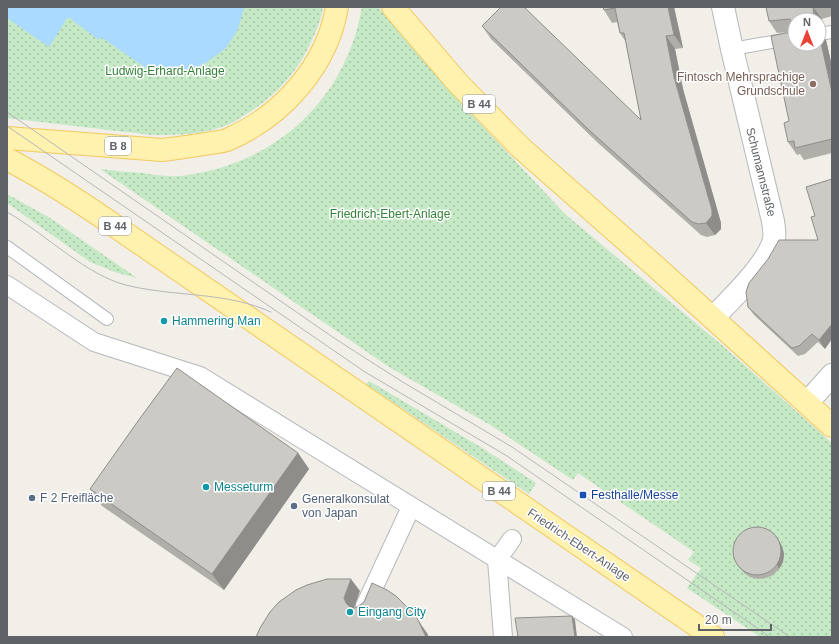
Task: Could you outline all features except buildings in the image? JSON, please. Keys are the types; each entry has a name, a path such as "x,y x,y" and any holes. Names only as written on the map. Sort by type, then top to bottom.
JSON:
{"main road":[{"name":"B 8","path":"7,138 162,150 227,140 271,114 291,96 309,74 320,55 335,21 337,7"},
{"name":"B 44","path":"393,7 457,82 520,147 832,426"},
{"name":"Friedrich-Ebert-Anlage","path":"7,159 38,175 78,200 712,637"}],"street":[{"name":"Schumannstraße","path":"713,318 742,287 769,253 774,238 774,221 723,7"},
{"path":"7,285 94,342 200,376 623,637"},
{"path":"807,403 832,375"},
{"path":"363,610 411,507"},
{"path":"504,637 497,560 512,539"}],"lane":[{"path":"732,49 787,39"},
{"path":"7,247 107,319"}],"green space":[{"name":"Ludwig-Erhard-Anlage","path":"7,7 323,7 318,26 302,59 286,81 266,100 235,121 209,131 190,134 152,135 7,118"},
{"name":"Friedrich-Ebert-Anlage","path":"362,7 378,7 459,101 565,214 723,346 832,443 832,637 760,637 687,588 701,568 688,560 694,552 578,473 573,480 492,426 389,367 100,169 162,176 181,176 215,169 247,158 275,142 301,122 322,98 340,71 353,41"},
{"path":"7,194 50,218 137,278 115,272 90,262 7,203"},
{"path":"369,381 479,446 536,483 529,494 366,384"}],"water":[{"path":"7,7 244,7 238,29 226,48 206,63 180,73 149,70 101,37 99,40 68,17 49,47 7,18"}],"tram line":[{"path":"7,112 334,338 401,381 512,447 790,637"},
{"path":"7,126 365,372 507,456 770,637"},
{"path":"7,212 90,269 119,283 149,290 233,300 271,312"}],"place":[{"name":"Fintosch Mehrsprachige Grundschule","path":"813,84"},
{"name":"Hammering Man","path":"164,321"},
{"name":"Messeturm","path":"206,487"},
{"name":"Festhalle/Messe","path":"583,495"},
{"name":"F 2 Freifläche","path":"32,498"},
{"name":"Generalkonsulat von Japan","path":"294,506"},
{"name":"Eingang City","path":"350,612"}]}
